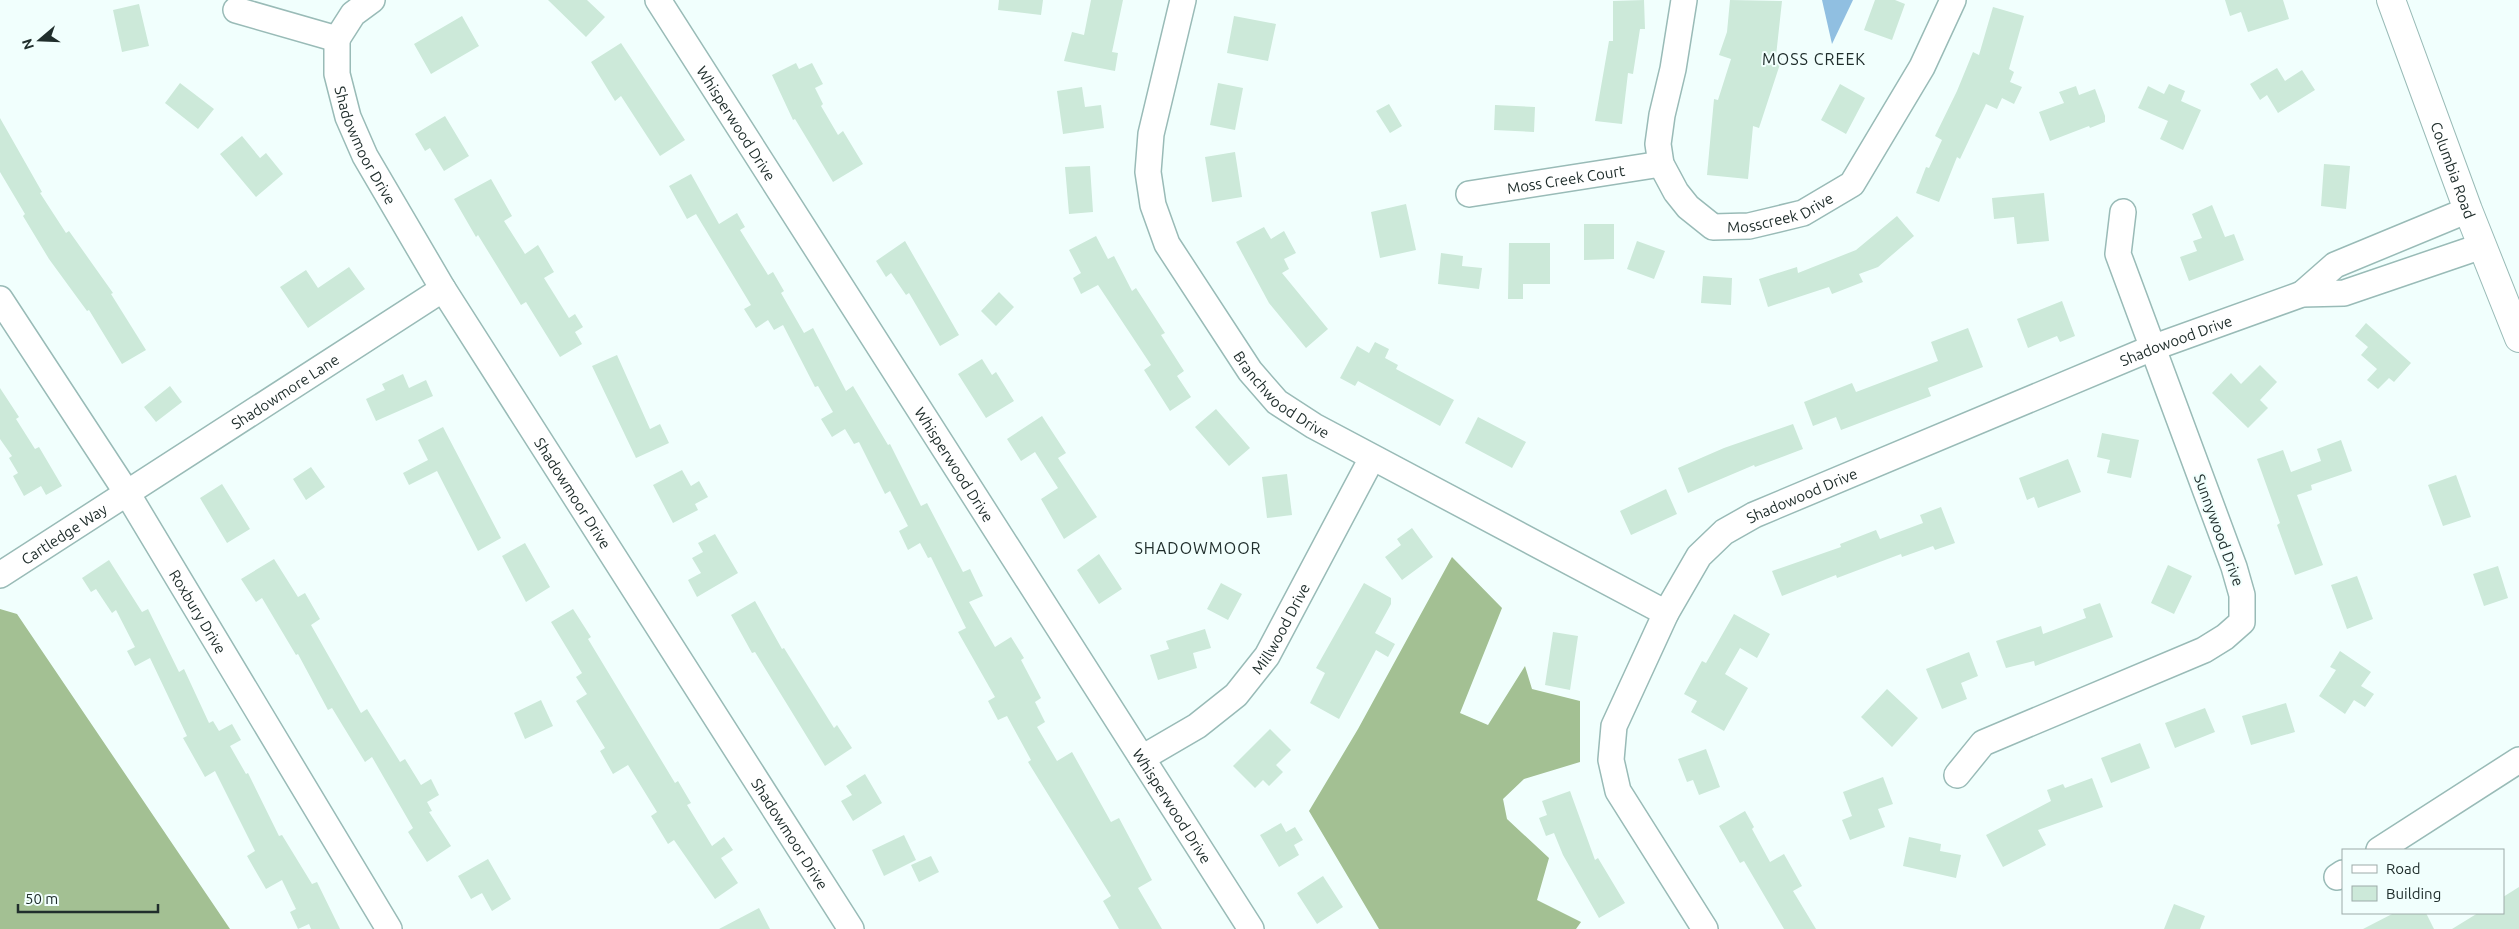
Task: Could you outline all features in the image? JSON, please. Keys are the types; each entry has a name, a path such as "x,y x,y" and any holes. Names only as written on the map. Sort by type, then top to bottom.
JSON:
{"main road":[{"name":"Columbia Road","path":"2391,0 2468,210 2519,338"}],"street":[{"path":"236,10 337,39 353,14 372,0"},
{"name":"Whisperwood Drive","path":"658,0 1251,929"},
{"name":"Branchwood Drive","path":"1183,0 1151,134 1148,172 1153,205 1167,244 1224,334 1250,371 1277,402 1314,426 1666,613"},
{"name":"Mosscreek Drive","path":"1684,0 1674,69 1662,114 1658,144 1661,164 1676,192 1688,207 1713,227 1749,226 1803,212 1852,184 1922,67 1953,0"},
{"name":"Shadowmoor Drive","path":"337,39 337,74 348,117 365,156 443,289 851,929"},
{"name":"Moss Creek Court","path":"1470,194 1661,164"},
{"name":"Shadowood Drive","path":"2302,294 2335,265 2468,210"},
{"name":"Sunnywood Drive","path":"1957,775 1983,742 2204,650 2225,637 2242,622 2242,596 2234,568 2118,254 2123,212"},
{"name":"Shadowood Drive","path":"1705,929 1618,791 1611,760 1614,726 1666,613 1700,556 1724,532 1754,514 2152,348 2302,294 2344,293 2482,246"},
{"name":"Shadowmore Lane","path":"127,493 443,289"},
{"name":"Roxbury Drive","path":"0,299 127,493 389,929"},
{"name":"Millwood Drive","path":"1142,758 1197,726 1236,695 1266,656 1372,458"},
{"name":"Cartledge Way","path":"0,574 127,493"},
{"path":"2381,849 2519,760"}],"green space":[{"path":"1452,557 1502,608 1460,713 1488,725 1525,666 1532,689 1580,701 1580,762 1524,779 1503,799 1507,819 1549,858 1537,900 1581,922 1576,929 1379,929 1309,811 1358,729"},
{"path":"0,609 17,614 230,929 0,929"}],"water":[{"path":"1822,0 1853,0 1832,44"}],"building":[{"path":"548,0 587,0 605,17 586,37"},
{"path":"999,0 1043,0 1041,15 998,10"},
{"path":"1091,0 1123,0 1112,52 1118,53 1115,71 1064,61 1072,32 1084,35"},
{"path":"1644,0 1645,29 1640,29 1633,74 1628,73 1622,124 1595,121 1609,41 1613,41 1613,1"},
{"path":"1730,0 1782,1 1776,56 1782,58 1759,128 1753,126 1748,179 1707,175 1714,99 1718,100 1731,59 1719,55 1727,32"},
{"path":"1875,0 1895,0 1905,4 1892,40 1864,30"},
{"path":"2225,0 2283,0 2289,19 2248,32 2241,12 2230,16"},
{"path":"139,4 149,46 122,52 113,10"},
{"path":"1993,7 2024,16 2009,69 2014,72 2010,82 2022,87 2014,104 2002,98 1997,109 1986,104 1960,159 1957,157 1939,202 1916,193 1926,167 1929,168 1942,140 1935,136 1973,52 1979,55"},
{"path":"462,16 479,46 431,74 414,44"},
{"path":"1234,16 1276,24 1268,61 1227,53"},
{"path":"621,43 685,140 660,156 621,96 615,101 591,62"},
{"path":"796,63 799,69 812,63 823,84 815,88 823,104 821,106 838,135 843,131 863,164 833,182 795,119 793,120 772,75"},
{"path":"2277,68 2285,81 2302,70 2315,90 2278,113 2267,95 2260,100 2250,84"},
{"path":"180,83 214,109 198,129 165,103"},
{"path":"1218,83 1243,88 1235,130 1210,125"},
{"path":"1840,84 1865,98 1846,134 1821,120"},
{"path":"2169,84 2185,91 2181,101 2201,110 2183,150 2160,139 2168,121 2138,108 2148,86 2164,94"},
{"path":"2076,86 2079,95 2095,89 2105,116 2105,122 2050,141 2039,112 2064,103 2059,92"},
{"path":"1082,87 1085,107 1101,105 1104,128 1063,134 1057,91"},
{"path":"1389,104 1402,126 1390,133 1376,111"},
{"path":"1495,105 1535,107 1534,132 1494,130"},
{"path":"445,116 469,156 444,171 430,148 425,151 415,134"},
{"path":"0,118 42,192 40,193 66,233 69,231 113,293 111,294 146,350 122,364 89,310 87,311 49,259 23,216 25,214 0,172"},
{"path":"242,136 260,158 266,153 283,174 256,197 220,154"},
{"path":"1235,152 1242,197 1212,202 1205,157"},
{"path":"2324,164 2350,166 2346,209 2321,206"},
{"path":"1090,166 1093,212 1069,214 1065,167"},
{"path":"691,174 719,224 737,213 745,227 740,230 768,275 773,272 784,291 781,293 804,333 813,328 846,391 853,386 888,445 890,444 921,506 927,503 963,572 970,569 983,596 969,602 995,647 1011,637 1024,658 1021,660 1041,698 1035,702 1045,722 1037,727 1057,761 1072,752 1111,822 1119,818 1152,880 1138,888 1162,929 1119,929 1103,901 1111,896 1028,762 1031,760 1007,716 998,720 988,701 995,697 958,632 966,628 931,557 928,558 920,543 908,550 899,531 908,526 890,491 885,494 859,442 854,444 845,429 832,437 821,419 833,412 818,386 815,387 783,325 774,330 768,320 756,328 744,309 751,305 696,214 687,219 669,186"},
{"path":"491,179 512,216 504,221 525,254 538,245 554,272 544,278 569,318 575,314 583,327 575,332 582,344 560,357 526,302 521,305 478,235 476,237 454,199"},
{"path":"2044,193 2049,241 2017,244 2014,217 1994,219 1992,198"},
{"path":"1406,204 1416,250 1380,258 1371,212"},
{"path":"2212,205 2225,237 2234,234 2244,260 2189,281 2180,257 2197,251 2193,241 2202,238 2192,214"},
{"path":"1897,216 1914,236 1878,267 1859,274 1863,282 1832,294 1829,287 1768,307 1759,279 1797,267 1798,273 1856,250"},
{"path":"1584,224 1614,224 1614,259 1584,260"},
{"path":"1264,227 1271,239 1284,231 1296,253 1284,259 1289,269 1282,273 1328,329 1306,348 1269,303 1236,242"},
{"path":"1096,236 1108,259 1114,256 1132,291 1136,288 1165,333 1161,335 1184,371 1177,376 1191,397 1170,411 1144,370 1151,365 1098,285 1081,294 1073,278 1081,273 1069,250"},
{"path":"905,241 959,335 940,346 909,293 906,295 891,273 886,277 876,261"},
{"path":"1637,241 1665,251 1654,279 1627,269"},
{"path":"1509,243 1550,243 1550,284 1523,284 1523,299 1508,299"},
{"path":"1441,253 1463,256 1462,266 1482,268 1479,289 1438,284"},
{"path":"349,267 365,289 308,328 280,287 306,270 318,288"},
{"path":"1703,276 1732,278 1731,305 1701,303"},
{"path":"999,292 1014,307 996,326 981,311"},
{"path":"2062,301 2075,336 2060,342 2057,336 2028,348 2017,319"},
{"path":"2366,323 2411,363 2394,382 2389,378 2378,389 2367,380 2377,369 2361,355 2368,347 2355,336"},
{"path":"1968,328 1983,367 1928,388 1931,396 1841,430 1836,417 1813,426 1804,402 1852,383 1856,392 1938,361 1931,342"},
{"path":"1375,342 1389,349 1385,358 1398,365 1396,369 1454,400 1440,426 1358,381 1355,386 1340,378 1357,346 1369,353"},
{"path":"617,355 650,429 660,424 669,443 636,458 592,366"},
{"path":"982,359 992,375 996,372 1014,401 986,418 958,374"},
{"path":"2260,365 2277,382 2260,400 2268,408 2248,428 2212,393 2231,373 2241,384"},
{"path":"403,374 409,388 426,380 433,396 376,421 366,399 385,390 382,384"},
{"path":"170,386 182,402 156,422 144,407"},
{"path":"0,388 19,417 16,419 35,449 39,447 62,486 46,495 41,486 24,496 13,476 18,473 9,458 12,456 0,439"},
{"path":"1216,409 1250,448 1229,466 1195,427"},
{"path":"1042,416 1066,453 1058,458 1097,517 1064,539 1041,499 1058,488 1035,452 1021,461 1007,439"},
{"path":"1478,417 1526,442 1512,468 1465,443"},
{"path":"1793,424 1803,449 1755,467 1754,465 1688,493 1678,468 1724,448"},
{"path":"443,427 501,538 478,551 437,471 409,485 403,473 428,460 418,440"},
{"path":"2102,433 2139,440 2131,478 2107,473 2110,460 2097,457"},
{"path":"2341,440 2352,471 2311,485 2312,490 2297,495 2323,565 2295,575 2277,525 2280,523 2257,459 2283,450 2291,472 2321,461 2317,449"},
{"path":"2068,459 2081,492 2038,508 2034,497 2027,500 2019,478"},
{"path":"311,467 325,487 306,500 293,479"},
{"path":"682,470 691,486 699,481 708,497 695,504 698,510 673,523 653,485"},
{"path":"1287,474 1292,515 1267,518 1262,477"},
{"path":"2456,475 2471,517 2443,526 2428,485"},
{"path":"222,484 250,529 227,543 200,498"},
{"path":"1666,489 1677,514 1631,535 1620,511"},
{"path":"1941,507 1955,543 1935,550 1933,546 1902,557 1901,554 1837,578 1836,575 1782,596 1772,571 1841,547 1840,544 1876,530 1880,539 1923,523 1920,515"},
{"path":"1412,528 1433,557 1402,580 1385,557 1401,545 1397,539"},
{"path":"715,534 738,573 697,597 688,580 701,573 692,558 703,552 698,543"},
{"path":"525,543 550,587 526,602 502,556"},
{"path":"1099,554 1122,589 1099,604 1077,570"},
{"path":"274,559 298,597 305,593 320,619 311,625 361,713 367,709 400,762 405,759 421,785 431,779 439,795 427,802 432,811 429,812 451,846 427,862 408,832 413,828 372,757 365,762 332,708 328,710 298,654 296,655 262,598 256,602 241,579"},
{"path":"109,560 142,612 148,609 179,672 184,669 209,723 213,721 219,731 232,724 241,740 230,746 246,774 248,773 279,836 282,835 312,884 317,882 340,929 311,929 309,924 298,929 290,912 296,909 282,880 266,889 247,856 255,851 215,771 205,777 183,738 187,736 150,658 135,666 127,651 135,647 116,610 112,613 96,589 91,592 82,578"},
{"path":"2168,565 2192,576 2174,614 2151,603"},
{"path":"2498,566 2508,598 2484,606 2473,574"},
{"path":"2357,576 2373,619 2347,629 2331,585"},
{"path":"1221,583 1242,594 1228,620 1207,609"},
{"path":"1364,583 1391,598 1391,604 1375,633 1395,644 1388,657 1376,650 1339,719 1310,703 1325,673 1316,668"},
{"path":"755,601 782,649 784,648 834,728 837,725 852,748 825,766 755,652 752,653 731,615"},
{"path":"2100,603 2113,637 2035,666 2034,661 2006,668 1996,641 2041,626 2043,634 2086,618 2083,609"},
{"path":"573,609 591,637 588,639 675,783 678,781 691,803 687,805 712,846 724,837 733,850 721,858 738,883 715,899 674,840 668,844 651,816 657,812 628,765 613,774 600,751 605,748 576,701 587,694 576,677 582,673 551,622"},
{"path":"1734,614 1770,634 1757,658 1740,648 1725,674 1748,688 1724,731 1691,712 1697,701 1684,694 1702,661 1706,663"},
{"path":"1205,629 1211,648 1193,653 1197,668 1158,680 1150,655 1169,649 1166,641"},
{"path":"1553,632 1578,636 1570,690 1545,685"},
{"path":"2340,651 2371,672 2361,686 2374,694 2365,707 2354,700 2345,714 2319,696 2336,670 2330,667"},
{"path":"1969,652 1978,676 1961,683 1967,699 1942,709 1926,669"},
{"path":"1887,689 1918,718 1892,747 1861,717"},
{"path":"541,700 553,726 525,739 514,713"},
{"path":"2286,703 2295,732 2251,745 2242,716"},
{"path":"2205,708 2215,732 2175,748 2165,723"},
{"path":"1270,729 1291,750 1276,765 1283,772 1269,786 1263,780 1255,788 1233,766"},
{"path":"2140,743 2150,768 2111,783 2101,758"},
{"path":"1706,749 1720,787 1699,795 1693,780 1687,782 1678,759"},
{"path":"865,774 882,803 853,821 841,801 852,795 846,786"},
{"path":"1883,777 1893,804 1878,809 1885,827 1850,840 1842,820 1852,816 1843,792"},
{"path":"2092,778 2103,807 2038,830 2046,845 2003,867 1986,835 2051,801 2047,790 2063,784 2065,788"},
{"path":"1570,791 1595,860 1598,858 1625,903 1599,918 1563,855 1554,833 1546,836 1539,818 1547,815 1542,801"},
{"path":"1745,811 1754,827 1752,829 1770,862 1784,854 1802,886 1793,891 1816,929 1784,929 1744,861 1740,863 1719,826"},
{"path":"1281,823 1286,832 1295,827 1303,840 1294,845 1299,855 1279,867 1260,835"},
{"path":"904,835 916,860 884,876 872,850"},
{"path":"1909,837 1941,844 1940,851 1961,855 1956,878 1903,866"},
{"path":"931,856 939,872 919,882 911,865"},
{"path":"488,859 511,899 492,911 482,893 471,899 458,876"},
{"path":"1323,876 1343,907 1317,924 1297,893"},
{"path":"2519,887 2519,929 2452,929 2476,914 2504,914 2504,896"},
{"path":"2174,904 2205,916 2200,929 2164,929"},
{"path":"759,908 770,929 719,929"},
{"path":"2392,914 2426,914 2434,929 2363,929"}],"district":[{"name":"MOSS CREEK","path":"1814,59"},
{"name":"SHADOWMOOR","path":"1198,548"}]}
